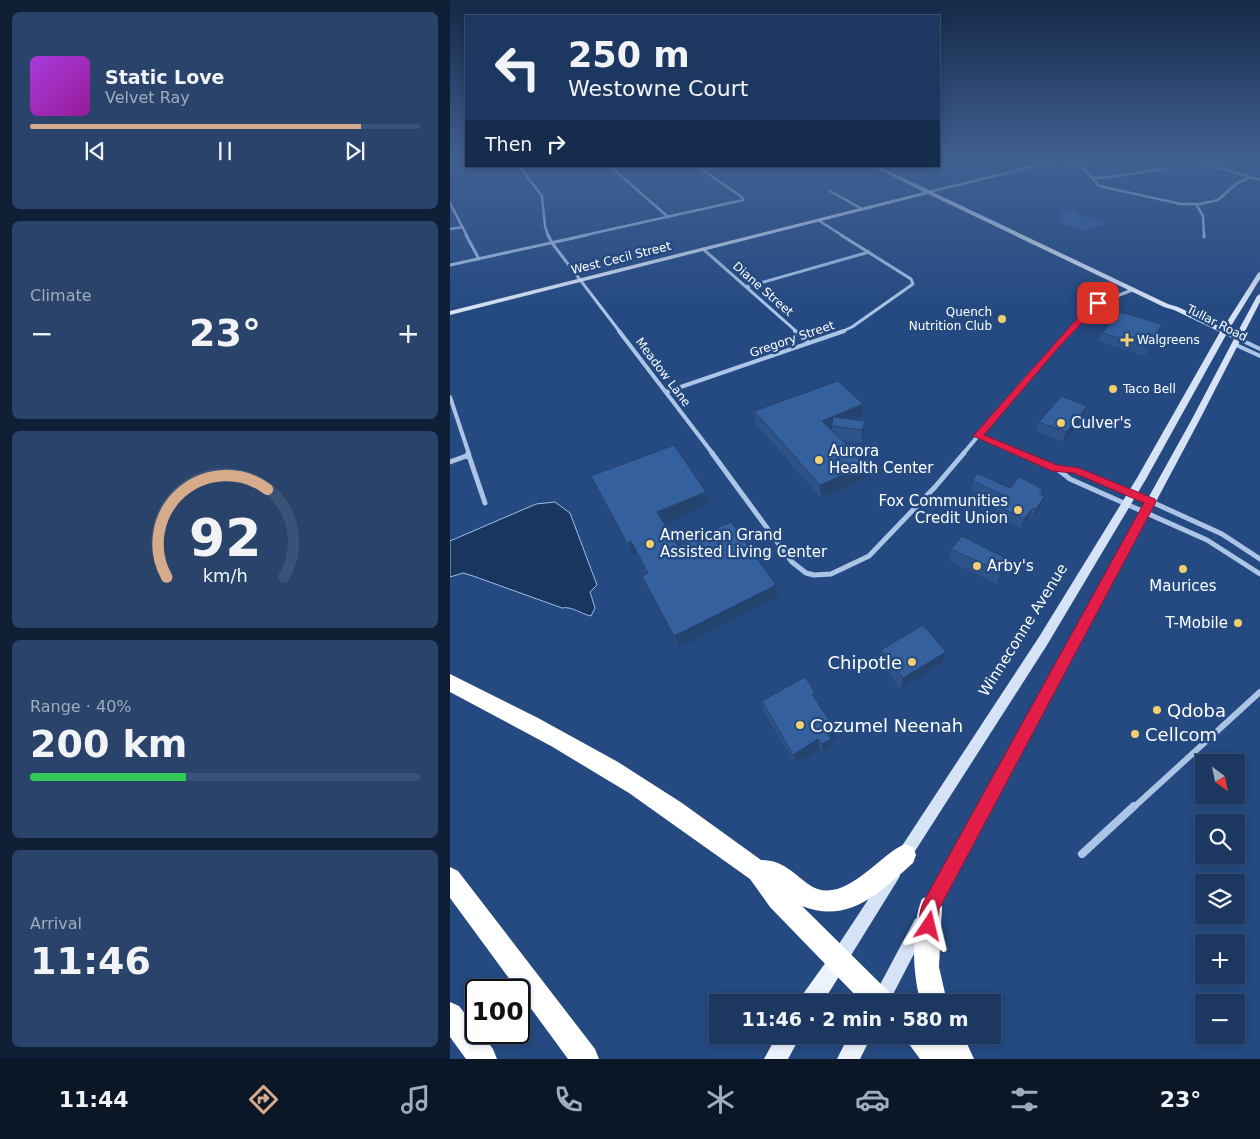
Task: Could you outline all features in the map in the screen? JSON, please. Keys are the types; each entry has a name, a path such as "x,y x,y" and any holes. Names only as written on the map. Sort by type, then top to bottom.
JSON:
{"highway":[{"path":"450,683 518,718 628,781 663,803 758,871 767,887 819,939 838,962 872,994"},
{"path":"758,871 774,872 805,896 818,900 835,901 857,893 905,856"},
{"path":"450,879 585,1059"},
{"path":"930,907 927,963 930,994"},
{"path":"450,1015 483,1059"},
{"path":"926,1044 938,1059"},
{"path":"952,1044 960,1059"}],"main road":[{"name":"West Cecil Street","path":"450,312 860,209"},
{"name":"Tullar Road","path":"965,209 1166,306 1169,311 1236,341"},
{"name":"Winneconne Avenue","path":"816,994 1043,641 1126,504 1248,290 1260,274"},
{"path":"884,994 1260,296"},
{"path":"775,1059 784,1044"},
{"path":"848,1059 856,1044"}],"street":[{"path":"454,209 478,259"},
{"name":"Meadow Lane","path":"544,209 544,228 552,243 666,392 792,562 806,573 814,575 831,574 869,556 928,494 978,436"},
{"path":"659,209 668,217"},
{"path":"450,265 701,209"},
{"path":"1199,209 1203,216 1204,237"},
{"path":"818,220 869,252"},
{"path":"450,229 463,226"},
{"name":"Diane Street","path":"703,249 809,343"},
{"path":"746,287 869,252"},
{"name":"Gregory Street","path":"666,392 852,327 913,282 869,252"},
{"path":"1132,290 1092,306 978,436 1056,468 1070,479 1126,504 1148,507 1222,534 1260,559"},
{"name":"Tullar Road","path":"1236,341 1260,349"},
{"name":"Tullar Road","path":"1236,341 1260,356"},
{"path":"450,397 485,503"},
{"path":"450,462 469,455"},
{"path":"1056,468 1076,470 1132,493 1148,507 1207,540 1260,574"},
{"path":"1082,854 1260,692"}],"shaded area":[{"path":"1072,209 1078,214 1107,224 1086,231 1058,223 1062,216 1058,213"},
{"path":"555,502 570,513 597,585 590,592 595,608 591,616 569,608 562,608 463,573 450,577 450,541 536,504"}],"building":[{"path":"1120,312 1162,324 1149,347 1102,333"},
{"name":"Aurora Health Center","path":"838,381 863,404 822,421 867,465 820,485 754,411"},
{"name":"Culver's","path":"1061,396 1087,406 1080,415 1082,415 1066,432 1039,422"},
{"path":"833,417 865,421 862,430 832,426"},
{"name":"American Grand Assisted Living Center","path":"674,445 706,492 657,512 678,546 731,522 776,585 674,636 642,576 648,573 631,541 627,543 591,476"},
{"path":"977,473 1010,488 1019,477 1043,489 1039,494 1045,496 1036,509 1033,508 1024,519 997,505 1005,496 973,481"},
{"path":"962,536 1009,560 1001,572 951,549"},
{"name":"Chipotle","path":"923,625 946,652 903,678 881,650"},
{"name":"Cozumel Neenah","path":"805,677 815,692 812,694 835,729 828,734 831,739 822,744 818,739 793,755 762,701"}],"place":[{"name":"Quench Nutrition Club","path":"1002,319"},
{"name":"Walgreens","path":"1127,340"},
{"name":"Taco Bell","path":"1113,389"},
{"name":"Culver's","path":"1061,423"},
{"name":"Aurora Health Center","path":"819,460"},
{"name":"Fox Communities Credit Union","path":"1018,510"},
{"name":"American Grand Assisted Living Center","path":"650,544"},
{"name":"Arby's","path":"977,566"},
{"name":"Maurices","path":"1183,569"},
{"name":"T-Mobile","path":"1238,623"},
{"name":"Chipotle","path":"912,662"},
{"name":"Qdoba","path":"1157,710"},
{"name":"Cozumel Neenah","path":"800,725"},
{"name":"Cellcom","path":"1135,734"}],"route":[{"path":"929,926 930,907 1151,502 1076,470 1056,468 978,436 1055,346 1092,306 1098,303"}]}
